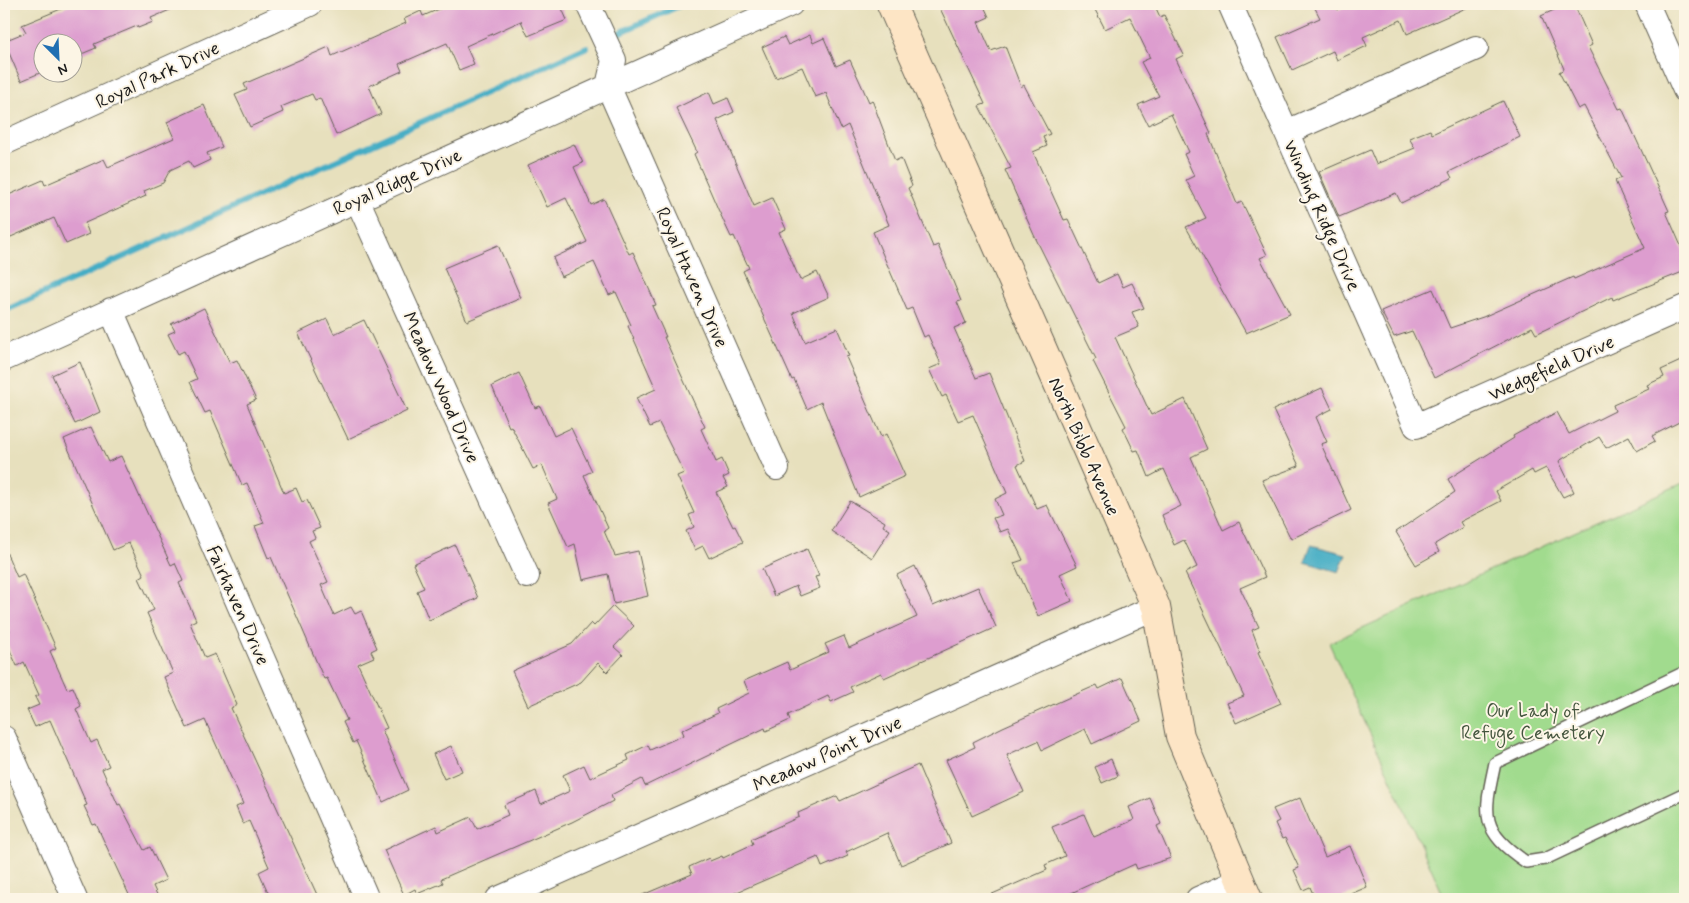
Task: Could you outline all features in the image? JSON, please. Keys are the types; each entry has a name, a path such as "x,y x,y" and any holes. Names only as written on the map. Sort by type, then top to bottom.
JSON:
{"main road":[{"name":"North Bibb Avenue","path":"891,4 1156,607 1180,736 1244,890"}],"street":[{"name":"Royal Park Drive","path":"4,143 310,4"},
{"path":"588,4 614,60 608,86"},
{"name":"Royal Ridge Drive","path":"4,358 791,4"},
{"name":"Winding Ridge Drive","path":"1230,4 1416,426"},
{"path":"1647,4 1685,90"},
{"path":"1286,132 1476,48"},
{"name":"Royal Haven Drive","path":"608,86 777,468"},
{"name":"Meadow Wood Drive","path":"357,199 526,576"},
{"name":"Wedgefield Drive","path":"1416,426 1685,307"},
{"name":"Fairhaven Drive","path":"111,310 367,899"},
{"name":"Meadow Point Drive","path":"498,899 1156,607"},
{"path":"4,738 75,899"},
{"path":"1198,899 1244,890"}],"lane":[{"path":"1685,672 1495,762 1487,799 1490,829 1504,847 1526,862 1545,859 1685,793"}],"green space":[{"name":"Our Lady of Refuge Cemetery","path":"1685,482 1685,899 1445,899 1329,643"}],"water":[{"path":"1311,545 1346,554 1339,572 1305,562"}],"building":[{"path":"73,4 184,4 151,18 153,22 138,28 137,26 94,44 96,48 82,54 82,32 32,32 32,76 21,81 4,41 26,32 22,25"},
{"path":"451,4 560,4 567,20 528,36 521,21 466,46 474,64 459,70 447,43 399,64 402,71 369,86 381,114 336,135 320,98 315,100 312,94 281,107 283,112 250,127 235,95 247,90 244,84 329,47 332,56 406,23 404,19 421,11 423,16"},
{"path":"938,4 983,4 989,17 978,22 991,51 1005,46 1021,87 1024,85 1050,134 1043,137 1047,146 1033,152 1064,220 1068,219 1098,283 1117,274 1123,287 1132,283 1144,308 1132,312 1139,327 1115,337 1151,415 1185,399 1207,449 1191,457 1223,530 1239,522 1265,577 1240,588 1259,627 1252,630 1260,651 1258,652 1281,703 1236,723 1227,703 1244,696 1185,573 1197,567 1184,540 1174,545 1162,515 1181,506 1164,469 1149,477 1138,450 1134,451 1123,428 1126,426 1093,361 1096,359 1034,235 1005,170 1011,168 979,106 985,104"},
{"path":"1092,4 1159,4 1155,6 1160,17 1164,15 1184,55 1176,59 1211,133 1208,134 1237,204 1242,202 1267,255 1260,258 1290,314 1246,333 1186,227 1206,218 1186,180 1194,176 1184,154 1189,152 1171,114 1148,125 1138,105 1159,96 1141,62 1150,58 1130,17 1105,29"},
{"path":"1313,4 1334,4 1338,10 1350,4 1475,4 1407,34 1401,20 1363,37 1367,46 1337,60 1333,51 1292,70 1277,37 1320,18"},
{"path":"1567,4 1574,4 1592,45 1588,47 1619,109 1622,108 1669,211 1666,212 1685,255 1685,271 1613,300 1612,297 1536,334 1532,327 1434,378 1412,331 1394,337 1381,311 1433,289 1450,328 1483,317 1573,277 1574,279 1645,248 1615,181 1621,178 1584,106 1578,109 1559,72 1564,69 1541,16"},
{"path":"810,35 813,43 824,38 836,66 850,60 869,102 872,100 895,161 901,158 912,186 908,188 933,247 938,245 961,301 957,302 966,323 954,328 976,378 989,373 1025,461 1017,465 1037,509 1047,505 1077,566 1060,574 1072,601 1038,616 1014,563 1023,560 1008,529 1000,532 993,518 1002,515 995,499 1007,493 973,415 958,421 946,395 942,397 929,369 941,364 928,335 924,337 912,308 907,310 873,232 889,225 848,125 841,129 826,93 815,97 802,67 776,78 762,47 784,37 788,45"},
{"path":"709,92 714,104 728,98 734,112 717,120 754,206 772,198 786,229 779,232 800,280 817,272 829,297 793,313 805,342 837,328 849,356 846,357 881,437 886,434 905,476 859,497 821,402 807,409 794,379 792,380 743,271 749,268 734,236 731,237 718,209 694,154 697,152 676,108"},
{"path":"1503,101 1520,137 1449,172 1452,178 1401,203 1396,193 1339,217 1319,172 1370,150 1376,164 1415,148 1409,138 1430,130 1432,134"},
{"path":"204,105 222,147 207,153 210,160 193,168 189,161 170,170 163,183 144,191 146,196 85,223 89,234 66,244 54,218 4,240 4,197 43,180 45,185 104,159 108,167 174,138 167,122"},
{"path":"574,144 583,163 574,167 591,205 604,199 629,254 633,252 656,305 652,306 666,337 664,337 705,427 701,429 716,462 722,459 729,475 723,478 728,487 716,492 733,527 735,526 743,542 709,558 703,546 695,550 686,531 694,527 689,515 694,513 677,476 684,473 659,423 650,427 636,398 656,389 628,326 631,325 616,292 609,295 594,262 561,277 553,258 587,242 566,198 547,207 528,165"},
{"path":"498,245 521,298 467,321 444,268"},
{"path":"204,308 230,363 237,360 256,400 247,404 284,493 296,488 302,502 307,500 320,528 312,531 315,538 309,541 328,582 321,585 334,615 351,607 355,614 361,611 377,648 371,651 374,657 358,664 387,728 382,730 408,790 383,802 356,741 353,743 343,722 347,720 327,678 324,679 271,557 268,558 255,526 264,523 247,483 242,485 210,411 205,413 190,382 197,379 184,351 178,354 168,334 175,331 171,324"},
{"path":"327,319 334,334 364,320 407,411 348,439 298,333"},
{"path":"1685,359 1685,419 1652,436 1655,441 1637,451 1629,436 1606,448 1599,437 1559,461 1574,492 1563,497 1546,468 1534,474 1532,470 1496,491 1501,501 1460,522 1463,527 1435,544 1439,552 1416,565 1396,532 1455,492 1448,479 1514,438 1513,436 1557,412 1569,434 1615,411 1613,405 1649,389 1647,385 1664,377 1661,370"},
{"path":"80,362 100,412 75,424 52,375"},
{"path":"519,373 535,408 540,406 554,436 571,428 592,471 584,475 608,528 604,531 615,556 638,551 648,596 614,604 608,574 583,580 575,544 568,547 548,503 557,499 542,465 533,469 511,426 509,427 492,386"},
{"path":"1322,388 1332,409 1316,417 1327,442 1321,444 1351,510 1291,539 1262,480 1299,466 1273,410"},
{"path":"91,427 108,462 121,456 171,565 175,563 183,581 179,583 196,620 190,623 205,658 215,654 237,705 231,708 319,899 271,899 259,872 269,867 249,821 243,824 236,807 243,804 205,720 187,728 164,677 173,673 147,613 154,610 139,578 144,575 129,543 113,550 64,439"},
{"path":"850,501 885,522 883,526 890,530 872,558 831,531"},
{"path":"455,545 478,598 429,620 417,591 424,588 413,564"},
{"path":"4,547 17,577 23,574 56,648 50,651 67,689 73,687 81,706 76,709 91,743 97,740 109,766 102,769 118,805 120,804 144,850 150,847 166,880 153,886 159,899 131,899 96,824 93,825 84,806 87,805 50,720 35,727 27,710 39,705 35,697 39,695 24,662 17,666 4,637 4,633 10,631 4,616"},
{"path":"807,549 819,576 815,577 820,588 800,596 796,586 774,596 762,569"},
{"path":"915,566 933,606 978,587 996,627 884,678 881,673 850,687 853,692 831,702 828,696 788,715 790,720 766,731 765,728 645,786 642,779 611,795 613,801 572,822 441,879 443,883 417,894 415,889 404,895 384,850 436,826 438,832 471,817 477,829 508,815 504,805 536,791 541,804 570,791 563,775 584,765 590,778 629,760 627,755 648,745 650,750 684,735 682,730 718,713 716,709 749,693 744,681 787,662 790,670 829,652 825,644 844,636 849,648 917,617 897,575"},
{"path":"613,606 634,626 614,647 623,655 607,672 598,663 581,682 528,706 512,671 572,644 591,623 594,626"},
{"path":"1122,678 1141,721 1092,744 1085,729 1042,750 1038,741 1007,755 1024,792 972,816 946,760 975,747 973,742 1003,727 1097,685 1099,689"},
{"path":"451,746 462,771 444,779 433,754"},
{"path":"1111,759 1118,776 1102,783 1095,767"},
{"path":"918,765 951,843 901,865 887,833 846,852 848,856 822,867 818,857 721,899 633,899 692,874 689,867 709,858 710,861 722,856 723,858 753,844 751,839 799,817 798,813 837,796 840,801"},
{"path":"1150,798 1161,824 1157,826 1171,858 1137,869 1135,864 1058,899 981,899 1047,870 1045,865 1065,856 1052,827 1084,814 1094,837 1134,820 1129,807"},
{"path":"1300,798 1325,857 1350,846 1367,887 1339,899 1315,899 1310,887 1303,890 1294,870 1299,868 1285,838 1282,839 1275,823 1279,821 1273,809"}],"waterway":[{"path":"619,33 683,4"},
{"path":"4,311 587,47"}]}
